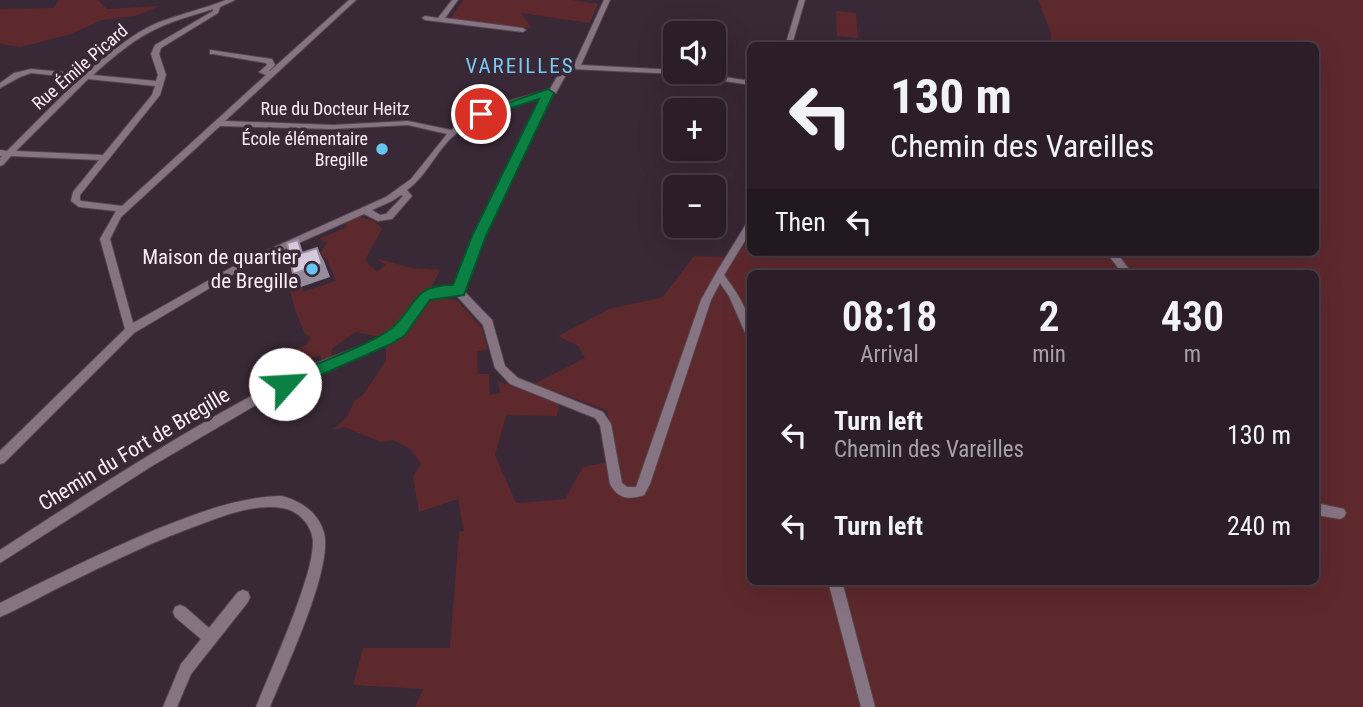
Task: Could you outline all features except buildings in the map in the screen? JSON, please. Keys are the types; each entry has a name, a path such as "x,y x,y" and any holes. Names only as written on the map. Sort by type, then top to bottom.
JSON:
{"street":[{"name":"Rue Émile Picard","path":"0,163 87,77 138,36 192,12 232,0"},
{"path":"130,330 105,239 123,209 352,0"},
{"path":"440,20 454,0"},
{"path":"577,67 607,0"},
{"path":"790,42 802,0"},
{"path":"123,209 79,204 75,201 76,194 156,95 162,75 155,54 158,47 216,12 217,6"},
{"path":"425,18 523,30"},
{"path":"213,52 270,61 271,65 263,72 272,74"},
{"path":"0,459 130,330 244,264 402,191 414,181 452,133 481,114 556,89 567,69 577,67 663,71"},
{"path":"0,86 31,71 160,84"},
{"path":"726,79 747,82"},
{"path":"548,93 479,236 458,291 488,323 505,374 514,381 594,412 602,419 616,484 619,489 629,494 640,491 644,484 706,300 747,230"},
{"name":"Rue du Docteur Heitz","path":"216,123 333,127 408,123 452,133"},
{"path":"0,153 106,158"},
{"path":"365,210 378,218 389,217 408,196 402,191"},
{"path":"1114,256 1125,270"},
{"path":"719,275 733,294 747,325"},
{"name":"Chemin du Fort de Bregille","path":"0,557 112,483 255,400 305,373 385,340 400,330 425,296 438,291 458,291"},
{"path":"0,610 84,568 216,514 255,503 280,501 302,509 315,524 319,542 316,570 263,707"},
{"path":"1319,510 1340,513"},
{"path":"836,585 868,707"},
{"path":"170,707 186,669 243,597"},
{"path":"180,611 209,637"}],"shaded area":[{"path":"59,0 98,0 107,9 160,6 135,16 102,20 71,34 21,47 0,44 0,9 54,8"},
{"path":"463,0 572,0 598,4 590,23 521,13 532,28 450,19"},
{"path":"1038,0 1363,0 1363,707 415,707 423,689 353,685 363,648 450,648 459,532 464,531 458,499 419,512 413,476 421,464 409,448 393,440 381,442 344,427 332,430 347,417 355,400 363,395 386,360 386,343 406,331 424,305 434,297 457,300 482,328 488,350 477,351 478,374 489,374 490,395 500,393 498,381 559,404 557,416 506,415 495,455 516,503 565,499 583,467 618,460 607,410 534,384 585,358 578,346 558,336 609,309 663,297 694,256 724,257 720,270 747,233 747,256 1319,256 1319,42 1050,42 1051,33"},
{"path":"836,11 856,13 858,38 837,36"},
{"path":"359,217 375,221 382,229 366,258 367,263 377,272 386,265 375,258 412,268 440,270 431,288 416,300 400,325 382,337 355,332 332,349 331,357 322,361 320,355 302,362 297,349 307,344 311,337 305,334 295,310 285,271 298,267 303,292 336,281 327,259 320,254 327,243 319,239 347,227 345,223"}],"place":[{"name":"École élémentaire Bregille","path":"382,149"},
{"name":"Maison de quartier de Bregille","path":"312,269"}],"district":[{"name":"VAREILLES","path":"520,66"}],"route":[{"path":"285,384 385,340 400,330 418,303 432,292 451,289 458,291 479,236 549,96 548,93 524,98 481,114"}]}
